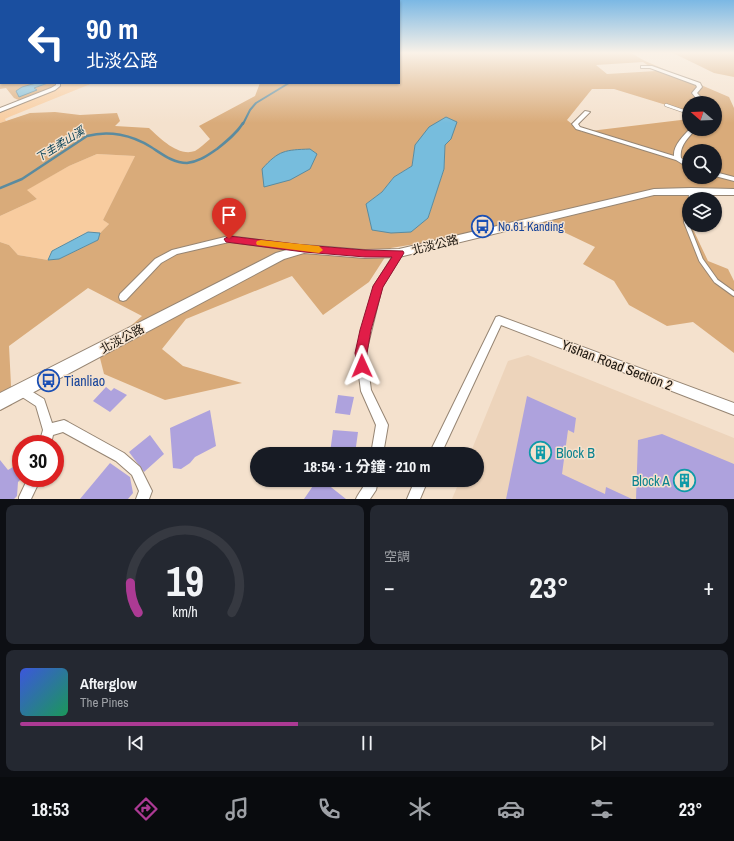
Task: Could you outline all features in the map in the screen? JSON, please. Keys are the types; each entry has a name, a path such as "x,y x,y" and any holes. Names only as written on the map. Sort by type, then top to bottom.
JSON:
{"main road":[{"name":"北淡公路","path":"0,402 280,256 304,249 365,254 399,253 654,192 682,194"},
{"name":"北淡公路","path":"722,193 734,192"}],"street":[{"path":"676,76 698,84 700,87 694,93 697,96"},
{"path":"0,110 53,90 58,86 58,84"},
{"path":"587,112 575,124 578,128 682,162"},
{"path":"678,159 677,152 686,136"},
{"path":"722,176 734,179"},
{"path":"123,297 158,261 176,252 229,239 304,249"},
{"path":"378,447 382,425 366,391 361,353 378,286 399,253"},
{"name":"Yishan Road Section 2","path":"437,447 499,320 734,410"},
{"path":"23,391 40,403 49,430 48,435"},
{"path":"49,430 64,426 120,457 136,472 146,492 142,499"},
{"path":"25,497 30,487"},
{"path":"362,499 370,490 371,487"},
{"path":"413,499 419,487"}],"lane":[{"path":"666,106 682,111"},
{"path":"690,232 701,260 716,281 734,294"}],"shaded area":[{"path":"400,76 681,76 729,97 734,108 734,194 722,194 722,192 682,192 682,232 694,232 708,261 728,269 734,281 734,353 693,322 667,326 629,305 614,281 583,264 595,247 551,226 529,219 440,240 391,248 369,282 323,315 292,276 186,319 162,349 183,366 242,383 165,400 104,374 99,354 142,316 88,288 9,346 12,405 0,411 0,242 9,245 18,255 48,260 59,259 98,240 100,233 109,224 103,220 135,156 97,154 69,166 27,190 37,199 0,216 0,123 30,113 55,112 80,115 117,113 120,121 115,126 149,128 170,146 189,152 195,151 210,139 199,126 255,96 260,84 400,84","holes":["592,89 614,89 682,110 682,96 722,96 722,136 682,136 682,120 582,132 567,120","451,139 445,145 444,169 428,218 366,204 382,192 394,177 412,166 415,145"]},
{"path":"0,84 32,84 22,87 37,90 34,88 45,84 59,84 59,86 23,102 14,98 6,88 0,89"},
{"path":"57,84 91,84 9,117 5,119 6,121 0,123 0,110"},
{"path":"97,154 135,156 103,220 109,224 100,233 87,232 52,251 48,260 18,255 9,245 0,242 0,216 37,199 26,190 69,166"},
{"path":"528,355 734,438 734,499 452,499 457,487 484,487 484,447 473,447 508,361"}],"water":[{"path":"32,84 45,84 34,88 37,90 19,97 16,91 22,87"},
{"path":"446,117 457,122 451,139 445,145 444,169 428,218 411,232 391,233 372,230 366,204 382,192 394,177 412,166 415,145 429,127"},
{"path":"310,149 317,154 310,169 290,180 264,187 262,169 273,158 283,152"},
{"path":"88,232 100,233 98,240 59,259 48,260 52,251"}],"building":[{"path":"106,387 111,391 114,388 127,395 110,412 93,401"},
{"path":"338,395 354,397 350,415 335,413"},
{"name":"Block B","path":"527,396 576,418 574,433 568,430 562,474 605,494 606,487 632,499 506,499"},
{"path":"210,410 216,446 195,457 190,463 181,469 173,468 170,428"},
{"path":"333,430 358,432 356,447 331,447"},
{"name":"Block A","path":"662,434 734,464 734,499 636,499 638,440"},
{"path":"150,435 164,454 144,472 129,452"},
{"path":"0,460 8,470 12,468 12,487 18,487 17,496 14,499 0,499"},
{"path":"110,463 130,477 133,493 128,499 80,499"},
{"path":"312,487 331,487 346,499 304,499"}],"waterway":[{"name":"下圭柔山溪","path":"243,124 250,110 256,103 287,84"},
{"name":"下圭柔山溪","path":"0,188 22,179 87,136 95,134 112,134 136,139 172,160 187,163 199,160 217,149 235,134 243,123"}],"slow traffic":[{"path":"261,243 319,250"}],"place":[{"name":"No.61 Kanding","path":"483,227"},
{"name":"Tianliao","path":"49,381"},
{"name":"Block B","path":"540,453"},
{"name":"Block A","path":"685,481"}],"route":[{"path":"229,239 304,249 365,254 399,253 378,286 361,353 362,366"}]}
